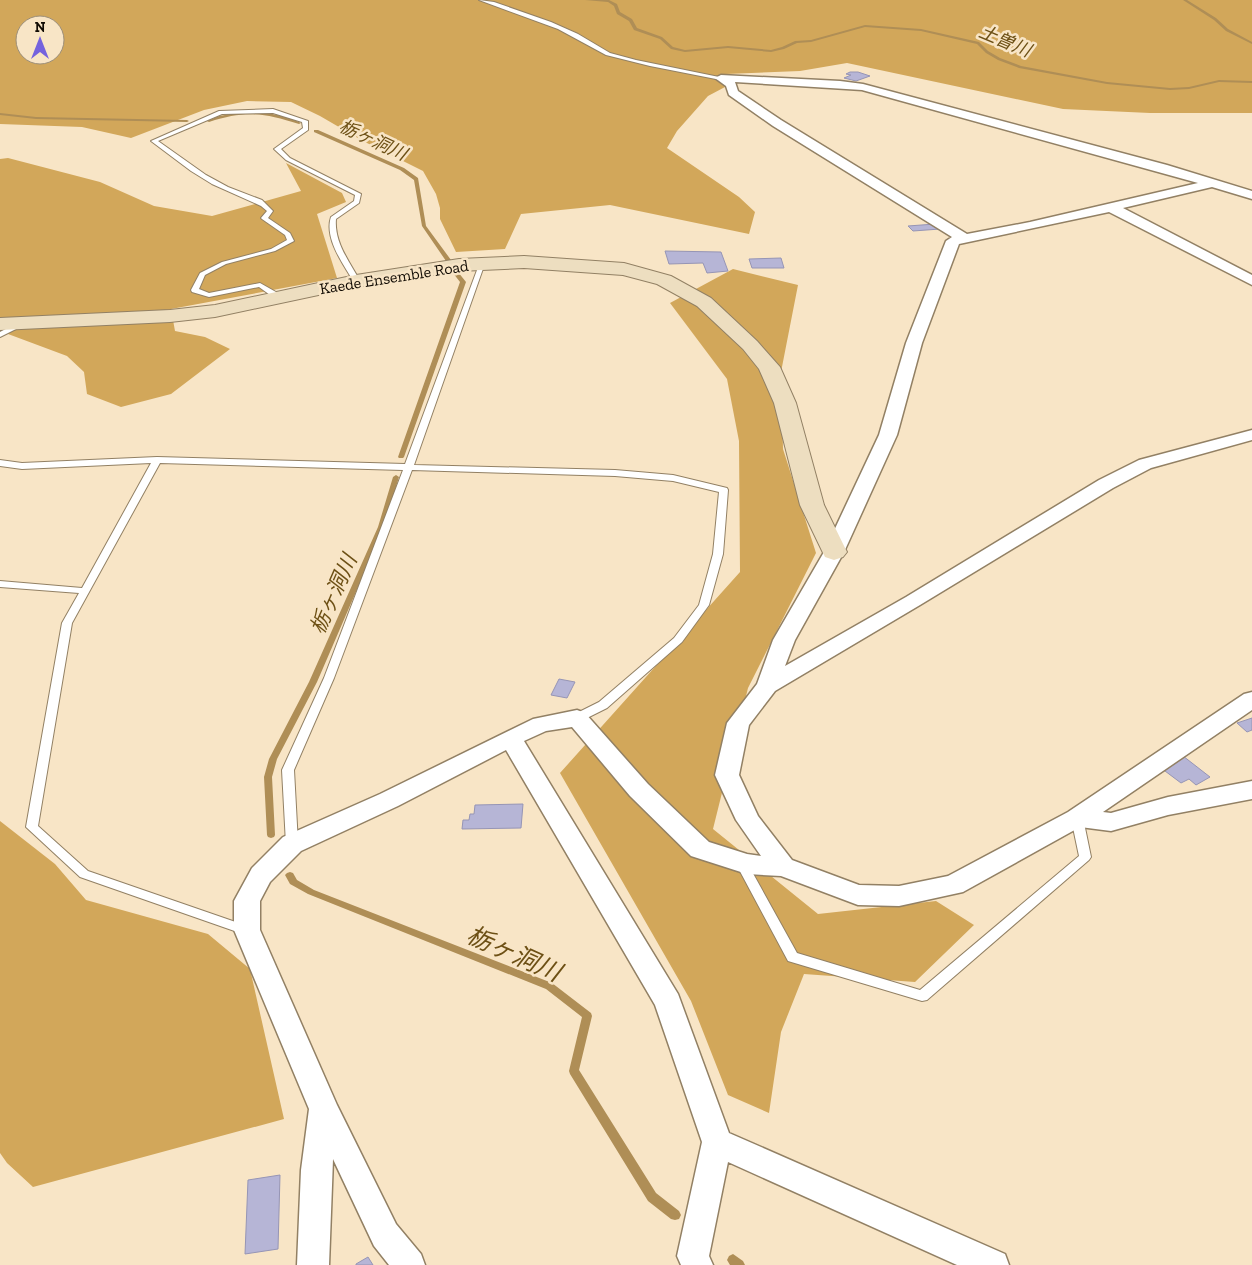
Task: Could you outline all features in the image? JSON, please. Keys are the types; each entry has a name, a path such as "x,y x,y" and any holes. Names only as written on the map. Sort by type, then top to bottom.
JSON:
{"street":[{"path":"721,78 840,84 863,88 931,108 1162,168 1210,184 1252,195"},
{"path":"721,78 731,84 733,93 777,123 966,239"},
{"path":"783,867 748,820 727,774 738,723 767,686 784,640 834,552 888,435 914,343 953,242 1210,184"},
{"path":"1110,207 1252,281"},
{"name":"Kaede Ensemble Road","path":"0,324 170,316 215,311 422,269 482,263 524,262 624,269 664,280 704,302 750,345 769,367 785,403 812,505 834,552"},
{"path":"767,686 913,601 1106,484 1145,464 1252,435"},
{"path":"409,1265 385,1235 324,1109 247,930 247,901 261,875 292,844 389,800 510,738 542,724 577,718 639,790 700,849 740,862 783,867 858,895 899,896 954,885 1077,818 1252,699"},
{"path":"510,738 668,1002 717,1142 693,1256 698,1265"},
{"path":"1077,818 1111,822 1168,806 1252,790"},
{"path":"313,1265 316,1170 324,1109"},
{"path":"717,1142 993,1265"}],"lane":[{"path":"481,0 516,10 550,23 578,36 606,53 644,64 721,78"},
{"path":"280,298 260,285 209,295 194,290 202,274 224,262 273,250 291,241 288,234 264,218 270,211 265,203 229,190 204,176 154,140 221,112 273,111 305,121 306,129 277,149 288,159 358,194 357,202 333,218 332,225 334,236 356,282"},
{"path":"292,844 288,770 329,678 409,466 482,263"},
{"path":"0,335 26,322"},
{"path":"157,460 68,623 32,827 84,874 247,930"},
{"path":"0,463 22,466 157,460 615,473 673,478 724,490 718,554 704,606 671,647 603,705 577,718"},
{"path":"0,584 86,591"},
{"path":"740,862 793,957 869,982 922,996 1085,857 1077,818"}],"shaded area":[{"path":"0,0 1252,0 1252,113 1150,113 1063,109 847,63 800,71 726,74 725,87 708,96 677,131 667,148 739,197 755,212 749,234 610,205 521,214 505,249 456,252 440,219 440,208 436,194 423,171 291,102 247,101 204,110 131,138 82,127 0,124"},
{"path":"8,158 100,182 154,206 212,216 301,191 286,163 342,193 346,202 317,214 337,278 171,309 175,331 205,337 230,349 171,394 121,407 87,394 84,372 67,356 0,331 0,159"},
{"path":"733,269 798,285 781,372 783,449 816,553 748,688 713,829 818,914 936,901 974,925 915,982 804,974 781,1032 769,1113 728,1095 691,1001 560,773 740,572 739,441 727,379 670,303"},
{"path":"0,821 55,864 86,900 208,934 250,969 284,1119 33,1187 7,1163 0,1153"}],"building":[{"path":"858,72 870,76 856,81 844,78 851,75 846,74"},
{"path":"935,224 940,229 913,231 908,226"},
{"path":"665,251 721,252 728,271 707,273 703,263 669,264"},
{"path":"781,258 784,268 752,268 749,259"},
{"path":"559,679 575,682 567,698 551,695"},
{"path":"1252,718 1252,730 1247,732 1237,723"},
{"path":"1183,756 1210,777 1196,785 1189,779 1181,783 1161,768"},
{"path":"523,804 521,828 462,829 463,820 469,820 470,814 474,814 475,805"},
{"path":"280,1175 278,1249 245,1254 248,1180"},
{"path":"368,1257 373,1265 356,1265 356,1264"}],"waterway":[{"name":"土曽川","path":"587,0 609,1 616,5 618,13 631,20 635,29 661,38 672,48 685,51 728,47 771,51 796,42 811,41 865,26 921,30 978,43 987,52 999,59 1020,67 1107,83 1170,89 1189,88 1219,81 1252,82"},
{"path":"1185,0 1215,19 1227,30 1252,43"},
{"name":"栃ヶ洞川","path":"209,121 231,114 254,113 277,116 299,123"},
{"name":"栃ヶ洞川","path":"0,114 36,118 187,121"},
{"name":"栃ヶ洞川","path":"316,131 402,169 416,179 424,226 448,260"},
{"name":"栃ヶ洞川","path":"401,457 463,282 456,273"},
{"name":"栃ヶ洞川","path":"271,835 268,777 273,759 313,682 381,527 396,477"},
{"name":"栃ヶ洞川","path":"290,875 293,882 311,892 549,986 587,1016 574,1071 652,1197 675,1215"},
{"name":"栃ヶ洞川","path":"733,1260 739,1265"}]}
